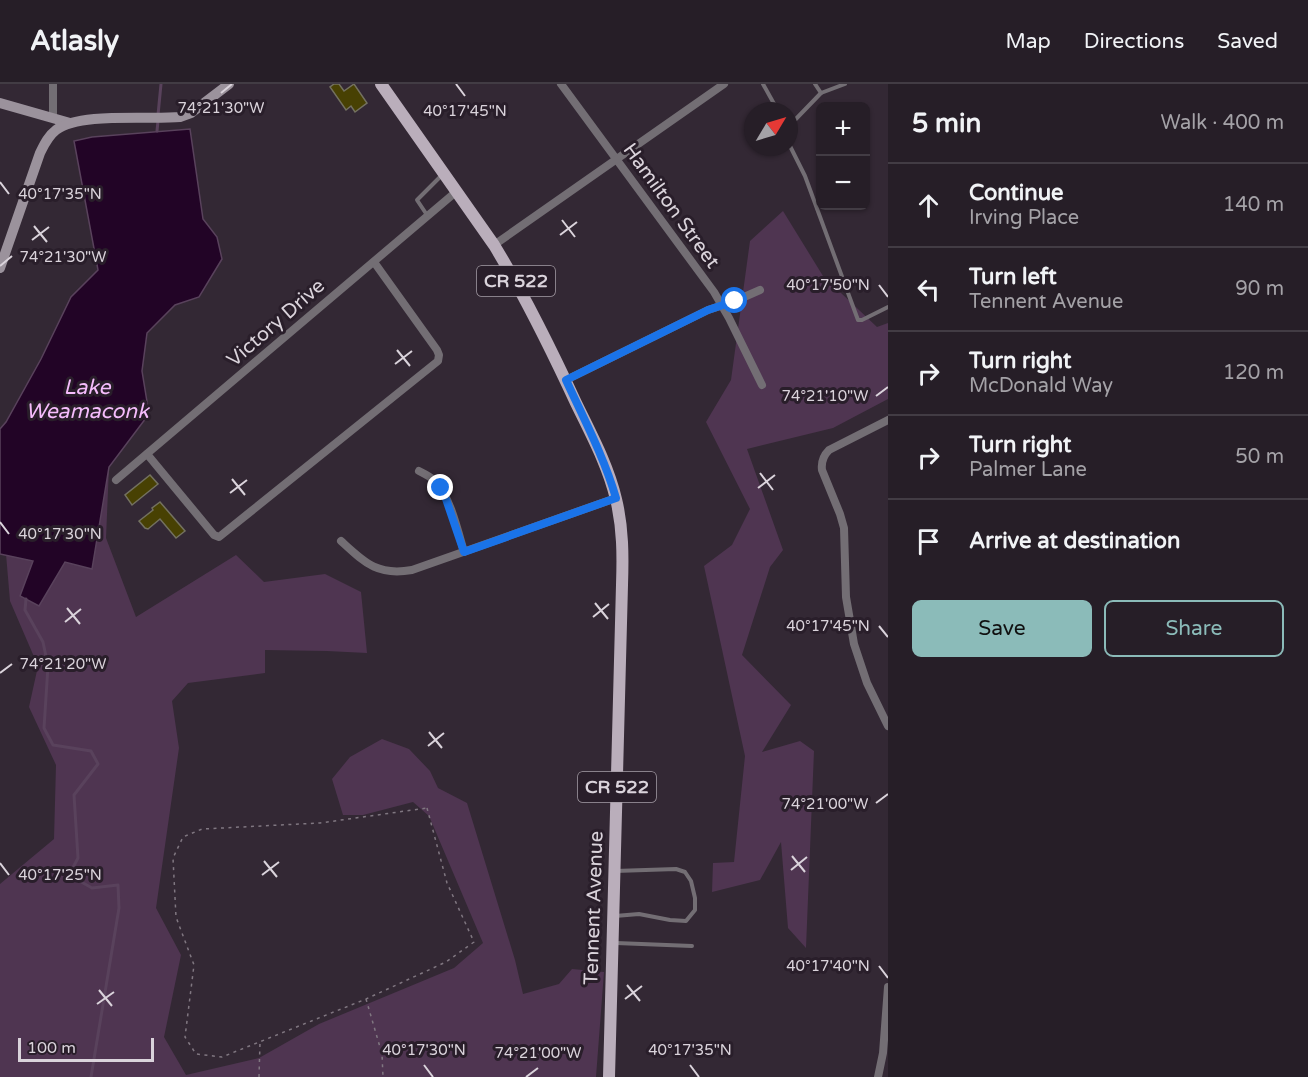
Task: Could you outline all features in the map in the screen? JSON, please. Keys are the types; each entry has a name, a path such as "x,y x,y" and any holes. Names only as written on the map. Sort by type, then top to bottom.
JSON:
{"main road":[{"name":"Tennent Avenue","path":"381,84 495,245 566,380 600,454 616,498 623,548 609,1077"}],"street":[{"path":"53,84 53,117"},
{"path":"0,267 40,153 53,132 70,123 93,119 180,117 191,113 229,84"},
{"name":"Hamilton Street","path":"561,84 714,292 762,386"},
{"path":"495,245 724,84"},
{"path":"0,104 70,123"},
{"name":"Victory Drive","path":"116,480 457,191"},
{"path":"147,454 214,535 219,537 438,361 437,350 374,262"},
{"path":"566,380 708,310 760,290"},
{"path":"888,420 829,450 821,466 844,528 849,620 867,683 888,726"},
{"path":"419,471 434,479 441,488 464,552"},
{"path":"341,541 368,565 378,570 391,572 412,570 616,498"},
{"path":"878,1077 886,1053 888,987"}],"lane":[{"path":"764,84 773,102"},
{"path":"815,84 821,93"},
{"path":"798,117 821,93 845,84"},
{"path":"795,156 805,176 858,320 888,307"},
{"path":"428,216 417,200 444,174"},
{"path":"613,916 639,915 686,921 695,910 691,881 685,872 676,869 615,871"},
{"path":"612,942 692,946"}],"path":[{"path":"427,808 447,883 474,942 446,962 366,999 222,1057 196,1054 185,1037 194,965 176,917 174,858 183,837 202,829 320,823 427,808"},
{"path":"366,999 382,1054 383,1077"},
{"path":"259,1077 261,1041"}],"shaded area":[{"path":"783,211 823,276 877,327 888,323 888,399 833,428 747,449 783,550 770,567 742,655 791,705 762,752 800,741 814,751 806,948 788,928 781,842 760,880 712,892 713,863 734,862 745,756 704,566 732,545 750,509 706,422 731,380 750,241"},
{"path":"109,467 106,538 136,617 236,555 264,582 325,574 361,592 367,653 265,650 265,673 188,683 172,701 179,748 156,908 181,955 164,1037 186,1075 259,1058 319,1024 454,968 483,943 429,816 413,802 363,815 343,815 332,779 350,757 382,739 409,749 430,771 438,788 467,803 515,960 523,994 559,984 572,969 604,972 596,1077 0,1077 0,884 54,839 56,765 29,707 38,666 10,601 6,554 33,561 65,562 91,568"}],"water":[{"name":"Lake Weamaconk","path":"190,129 203,219 217,237 222,259 199,297 175,305 147,333 142,371 149,414 109,467 92,569 65,562 39,606 20,596 33,561 0,554 0,429 41,359 71,297 98,270 74,141 92,137"}],"building":[{"path":"339,84 344,91 354,84 367,103 355,112 351,106 346,110 330,87"},
{"path":"150,475 158,484 132,505 125,495"},
{"path":"160,502 185,531 176,538 160,519 148,529 139,521"}],"waterway":[{"path":"158,115 161,84"},
{"path":"157,131 158,121"},
{"path":"26,599 25,610 43,642 48,666 44,728 53,745 91,751 98,764 74,795 78,858 69,875 92,888 118,885 119,908 91,1077"}],"route":[{"path":"441,488 464,552 616,498 600,454 566,380 708,310 735,301"}]}
